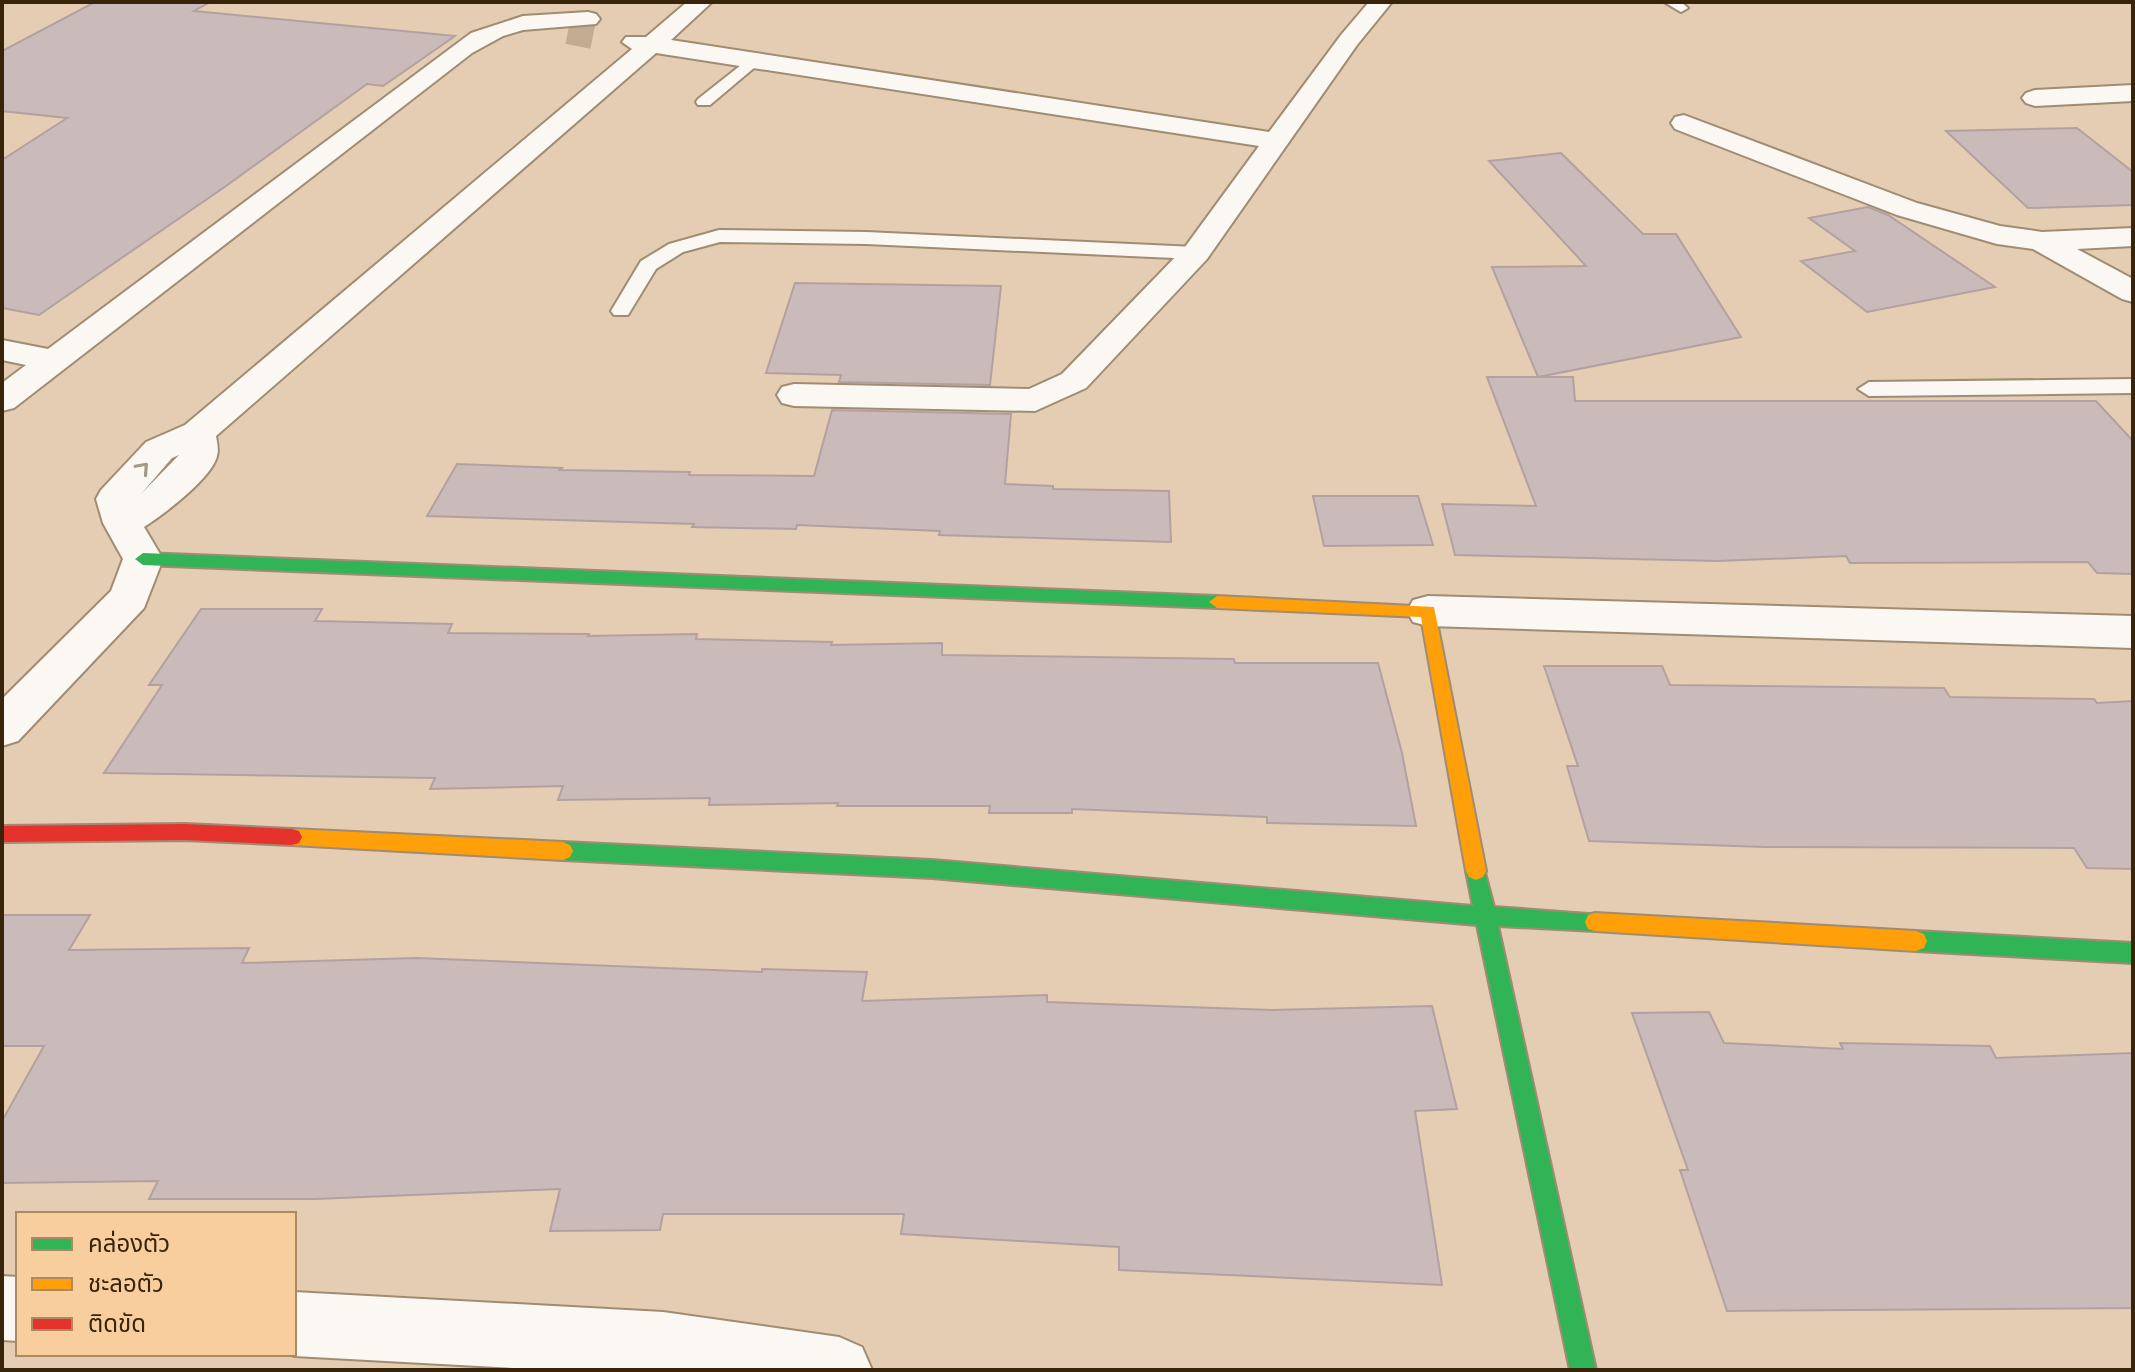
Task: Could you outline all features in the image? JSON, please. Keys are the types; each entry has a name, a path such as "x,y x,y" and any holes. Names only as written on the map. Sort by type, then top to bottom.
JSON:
{"street":[{"path":"143,559 122,523 162,498 199,456 198,433 701,2"},
{"path":"794,395 1035,400 1074,381 1196,253 1349,40 1381,2"},
{"path":"2,400 463,48 504,25 534,20 583,29 661,37 755,59 1276,141"},
{"path":"625,22 661,37"},
{"path":"2035,98 2133,93"},
{"path":"1684,123 1907,209 1997,235 2042,241 2133,237"},
{"path":"2042,241 2133,292"},
{"path":"2,350 54,360"},
{"path":"143,559 1428,611 2133,632"},
{"path":"2,728 129,598 143,559"},
{"path":"1428,611 1484,916 1583,1370"},
{"path":"2,834 185,832 932,869 1484,916 2133,953"},
{"path":"296,1324 663,1344 839,1370"}],"lane":[{"path":"704,102 755,59"},
{"path":"621,311 648,265 676,248 719,236 866,238 1196,253"},
{"path":"1869,389 2133,386"}],"building":[{"path":"95,2 210,2 194,11 455,36 383,86 367,84 39,315 2,308 2,160 67,118 2,111 2,51"},
{"path":"2077,128 2133,172 2133,205 2028,208 1946,131"},
{"path":"1561,153 1643,234 1676,234 1741,337 1538,377 1492,267 1586,266 1489,161"},
{"path":"1868,207 1888,215 1995,287 1867,312 1801,261 1855,251 1809,218"},
{"path":"795,283 1001,286 990,385 839,382 841,375 766,373"},
{"path":"1487,377 1573,377 1575,401 2096,401 2133,441 2133,574 2097,573 2088,562 1850,563 1846,556 1717,561 1455,555 1442,504 1536,506"},
{"path":"832,410 1011,414 1005,484 1053,486 1053,489 1169,491 1171,542 939,535 940,531 797,525 796,529 692,527 694,524 427,516 457,464 562,468 560,470 690,472 689,475 814,476"},
{"path":"1313,496 1418,496 1433,545 1324,546"},
{"path":"201,609 322,609 315,621 452,624 448,633 588,636 697,634 696,639 832,642 831,645 942,643 942,655 1234,659 1235,663 1378,663 1402,753 1416,826 1267,823 1267,817 1072,809 1072,813 989,813 990,806 837,806 838,803 709,805 710,798 558,800 563,786 430,789 435,778 104,773 162,685 149,685"},
{"path":"1544,666 1662,666 1670,685 1944,688 1950,697 2094,699 2097,703 2133,701 2133,869 2087,868 2074,848 1765,847 1589,841 1567,766 1578,766"},
{"path":"2,915 90,915 69,950 249,948 242,963 417,958 762,972 762,969 867,972 862,1001 1047,995 1047,1002 1272,1010 1432,1006 1457,1109 1415,1111 1442,1285 1119,1270 1119,1247 901,1234 904,1214 663,1214 660,1230 550,1231 560,1189 315,1199 149,1199 158,1181 2,1183 2,1121 44,1046 2,1046"},
{"path":"1709,1012 1724,1043 1843,1049 1840,1043 1990,1046 1996,1058 2133,1053 2133,1308 1727,1311 1680,1170 1688,1170 1632,1013"}],"tunnel":[{"path":"568,31 593,36"}],"traffic: fast":[{"path":"143,559 1217,602"},
{"path":"563,851 932,869 1484,916 1595,922"},
{"path":"1476,871 1583,1370"},
{"path":"1916,941 2133,953"}],"traffic: slow":[{"path":"1217,602 1428,611 1476,871"},
{"path":"292,837 563,851"},
{"path":"1595,922 1916,941"}],"traffic: jam":[{"path":"2,834 185,832 292,837"}]}
